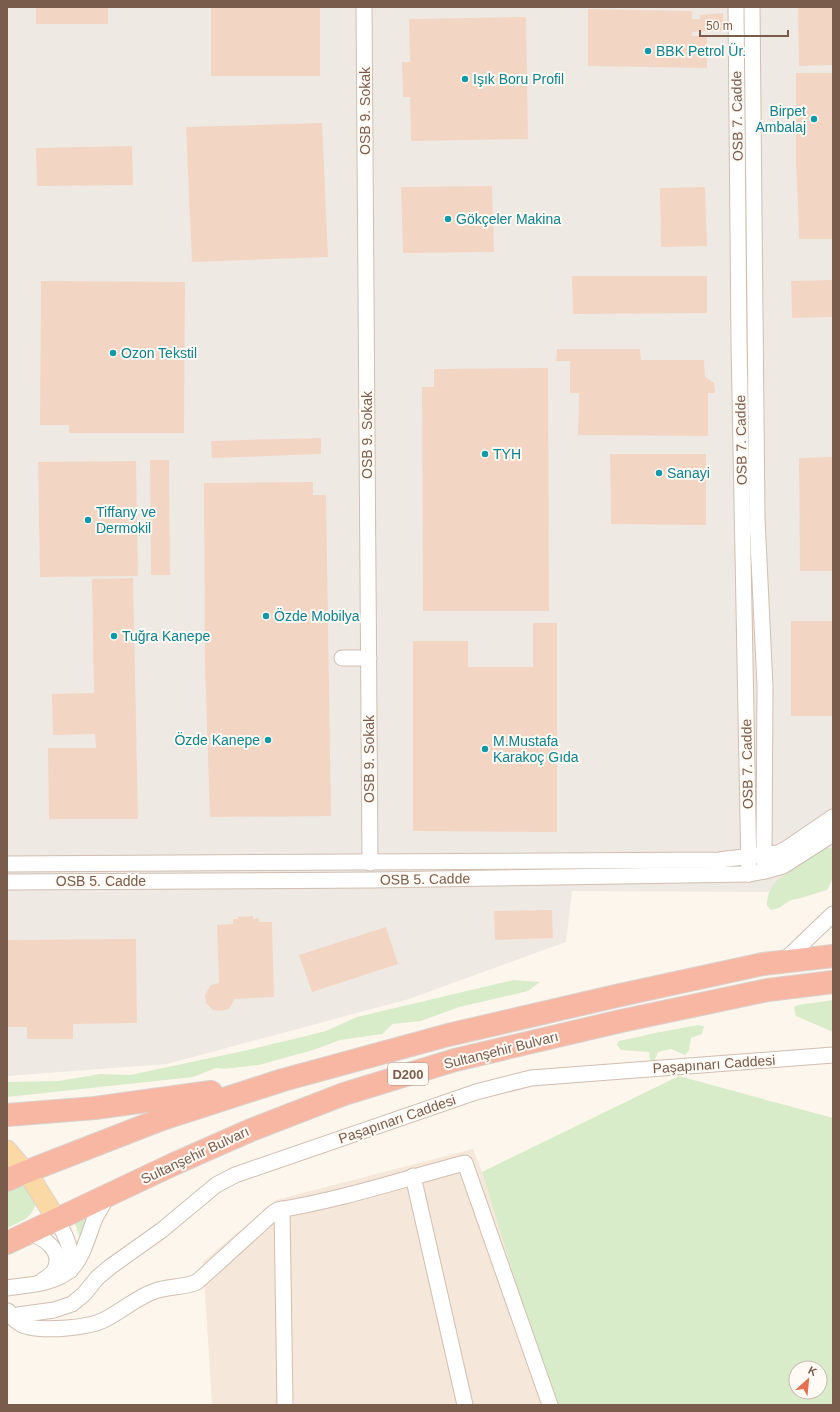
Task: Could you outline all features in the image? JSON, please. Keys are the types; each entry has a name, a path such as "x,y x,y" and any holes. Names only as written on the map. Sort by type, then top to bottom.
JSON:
{"highway":[{"name":"Sultanşehir Bulvarı","path":"16,1176 162,1119 283,1080 448,1035 631,992 763,964 833,956"},
{"name":"Sultanşehir Bulvarı","path":"7,1243 174,1164 251,1130 344,1094 455,1060 614,1023 768,990 833,982"},
{"path":"7,1115 95,1108 192,1096 283,1080"}],"main road":[{"path":"7,1150 16,1176 45,1200 57,1220"}],"street":[{"name":"OSB 9. Sokak","path":"364,7 370,863"},
{"name":"OSB 7. Cadde","path":"736,7 739,342 756,856 764,871"},
{"name":"OSB 7. Cadde","path":"749,874 756,856 765,686 757,519 752,7"},
{"path":"342,658 369,658"},
{"path":"7,864 720,860 778,853 833,817"},
{"name":"OSB 5. Cadde","path":"7,882 365,880 749,874 783,866 833,834"},
{"path":"783,962 833,914"},
{"name":"Paşapınarı Caddesi","path":"9,1313 54,1310 72,1304 84,1294 97,1278 110,1267 162,1230 216,1185 235,1175 476,1092 531,1078 833,1055"},
{"path":"9,1313 28,1327 76,1327 94,1324 156,1290 184,1286 197,1282 273,1213 366,1191 413,1176 465,1163 550,1405"},
{"path":"413,1176 465,1405"},
{"path":"7,1288 55,1279 70,1271 79,1258 96,1217 107,1197"},
{"path":"282,1210 285,1405"},
{"path":"57,1220 66,1235 69,1246 71,1258 70,1271"},
{"path":"27,1233 34,1234 46,1241 54,1250 56,1256 57,1261 54,1270 40,1283"}],"shaded area":[{"path":"7,7 833,7 833,847 768,892 572,891 566,942 409,999 167,1064 7,1076"},
{"path":"473,1149 482,1172 553,1405 212,1405 203,1262 276,1200"}],"green space":[{"path":"826,848 833,848 833,878 827,890 791,900 779,908 771,910 767,905 767,901 770,890 774,884 780,878"},
{"path":"513,980 540,982 528,991 459,1007 421,1021 393,1024 382,1034 340,1040 313,1050 259,1065 225,1069 216,1068 193,1077 7,1097 7,1082 59,1081 100,1074 130,1075 248,1050 326,1031 357,1017"},
{"path":"833,1000 833,1032 796,1016 794,1007 798,1005"},
{"path":"698,1025 704,1026 702,1034 691,1038 689,1050 685,1055 671,1049 658,1052 654,1062 650,1060 649,1052 621,1050 617,1045 619,1041"},
{"path":"679,1076 833,1118 833,1405 553,1405 482,1172"},
{"path":"19,1185 25,1186 36,1201 32,1212 26,1219 7,1228 7,1189"},
{"path":"94,1210 80,1239 74,1220"}],"building":[{"path":"36,7 108,7 108,24 36,24"},
{"path":"211,7 320,7 320,76 211,76"},
{"path":"798,7 833,7 833,65 799,66"},
{"name":"BBK Petrol Ür.","path":"588,9 692,11 692,19 700,19 700,15 723,13 724,30 692,32 692,36 707,36 707,68 588,66"},
{"name":"Işık Boru Profil","path":"526,17 528,139 411,141 410,97 403,97 402,62 410,62 409,19"},
{"name":"Birpet Ambalaj","path":"796,73 833,73 833,239 799,239 796,165"},
{"path":"322,123 328,257 192,262 186,127"},
{"path":"132,146 133,185 37,186 36,148"},
{"name":"Gökçeler Makina","path":"492,186 494,252 403,253 401,187"},
{"path":"705,187 707,246 661,247 660,188"},
{"path":"572,276 707,276 707,313 573,314"},
{"path":"833,280 833,317 792,318 791,281"},
{"name":"Ozon Tekstil","path":"41,281 185,282 184,433 69,433 69,425 40,425"},
{"path":"557,349 640,349 641,360 704,360 705,377 714,383 715,393 708,393 708,436 578,435 579,393 570,393 570,361 556,361"},
{"name":"TYH","path":"548,368 549,611 423,611 422,387 434,387 434,369"},
{"path":"321,438 321,454 212,458 211,441"},
{"name":"Sanayi","path":"610,454 706,454 706,525 611,524"},
{"path":"833,457 833,571 800,571 799,458"},
{"path":"150,460 169,460 170,575 151,575"},
{"name":"Tiffany ve Dermokil","path":"136,461 138,576 40,577 38,462"},
{"path":"313,482 313,495 326,495 331,816 210,817 205,664 204,483"},
{"path":"133,578 138,819 49,819 48,748 96,748 95,734 53,735 52,694 94,693 92,579"},
{"path":"791,621 833,621 833,716 791,716"},
{"name":"M.Mustafa Karakoç Gıda","path":"533,623 557,623 557,832 413,831 413,641 468,641 468,667 533,667"},
{"path":"552,910 553,938 495,940 494,911"},
{"path":"253,916 253,919 259,918 259,922 272,922 274,997 234,999 228,1009 222,1011 213,1010 206,1003 205,995 211,985 219,983 217,925 233,924 233,919 238,919 237,917"},
{"path":"386,927 398,964 312,992 299,955"},
{"path":"136,939 137,1023 73,1024 73,1039 27,1039 27,1027 7,1027 7,940"}],"place":[{"name":"BBK Petrol Ür.","path":"648,51"},
{"name":"Işık Boru Profil","path":"465,79"},
{"name":"Birpet Ambalaj","path":"814,119"},
{"name":"Gökçeler Makina","path":"448,219"},
{"name":"Ozon Tekstil","path":"113,353"},
{"name":"TYH","path":"485,454"},
{"name":"Sanayi","path":"659,473"},
{"name":"Tiffany ve Dermokil","path":"88,520"},
{"name":"Özde Mobilya","path":"266,616"},
{"name":"Tuğra Kanepe","path":"114,636"},
{"name":"Özde Kanepe","path":"268,740"},
{"name":"M.Mustafa Karakoç Gıda","path":"485,749"}]}
